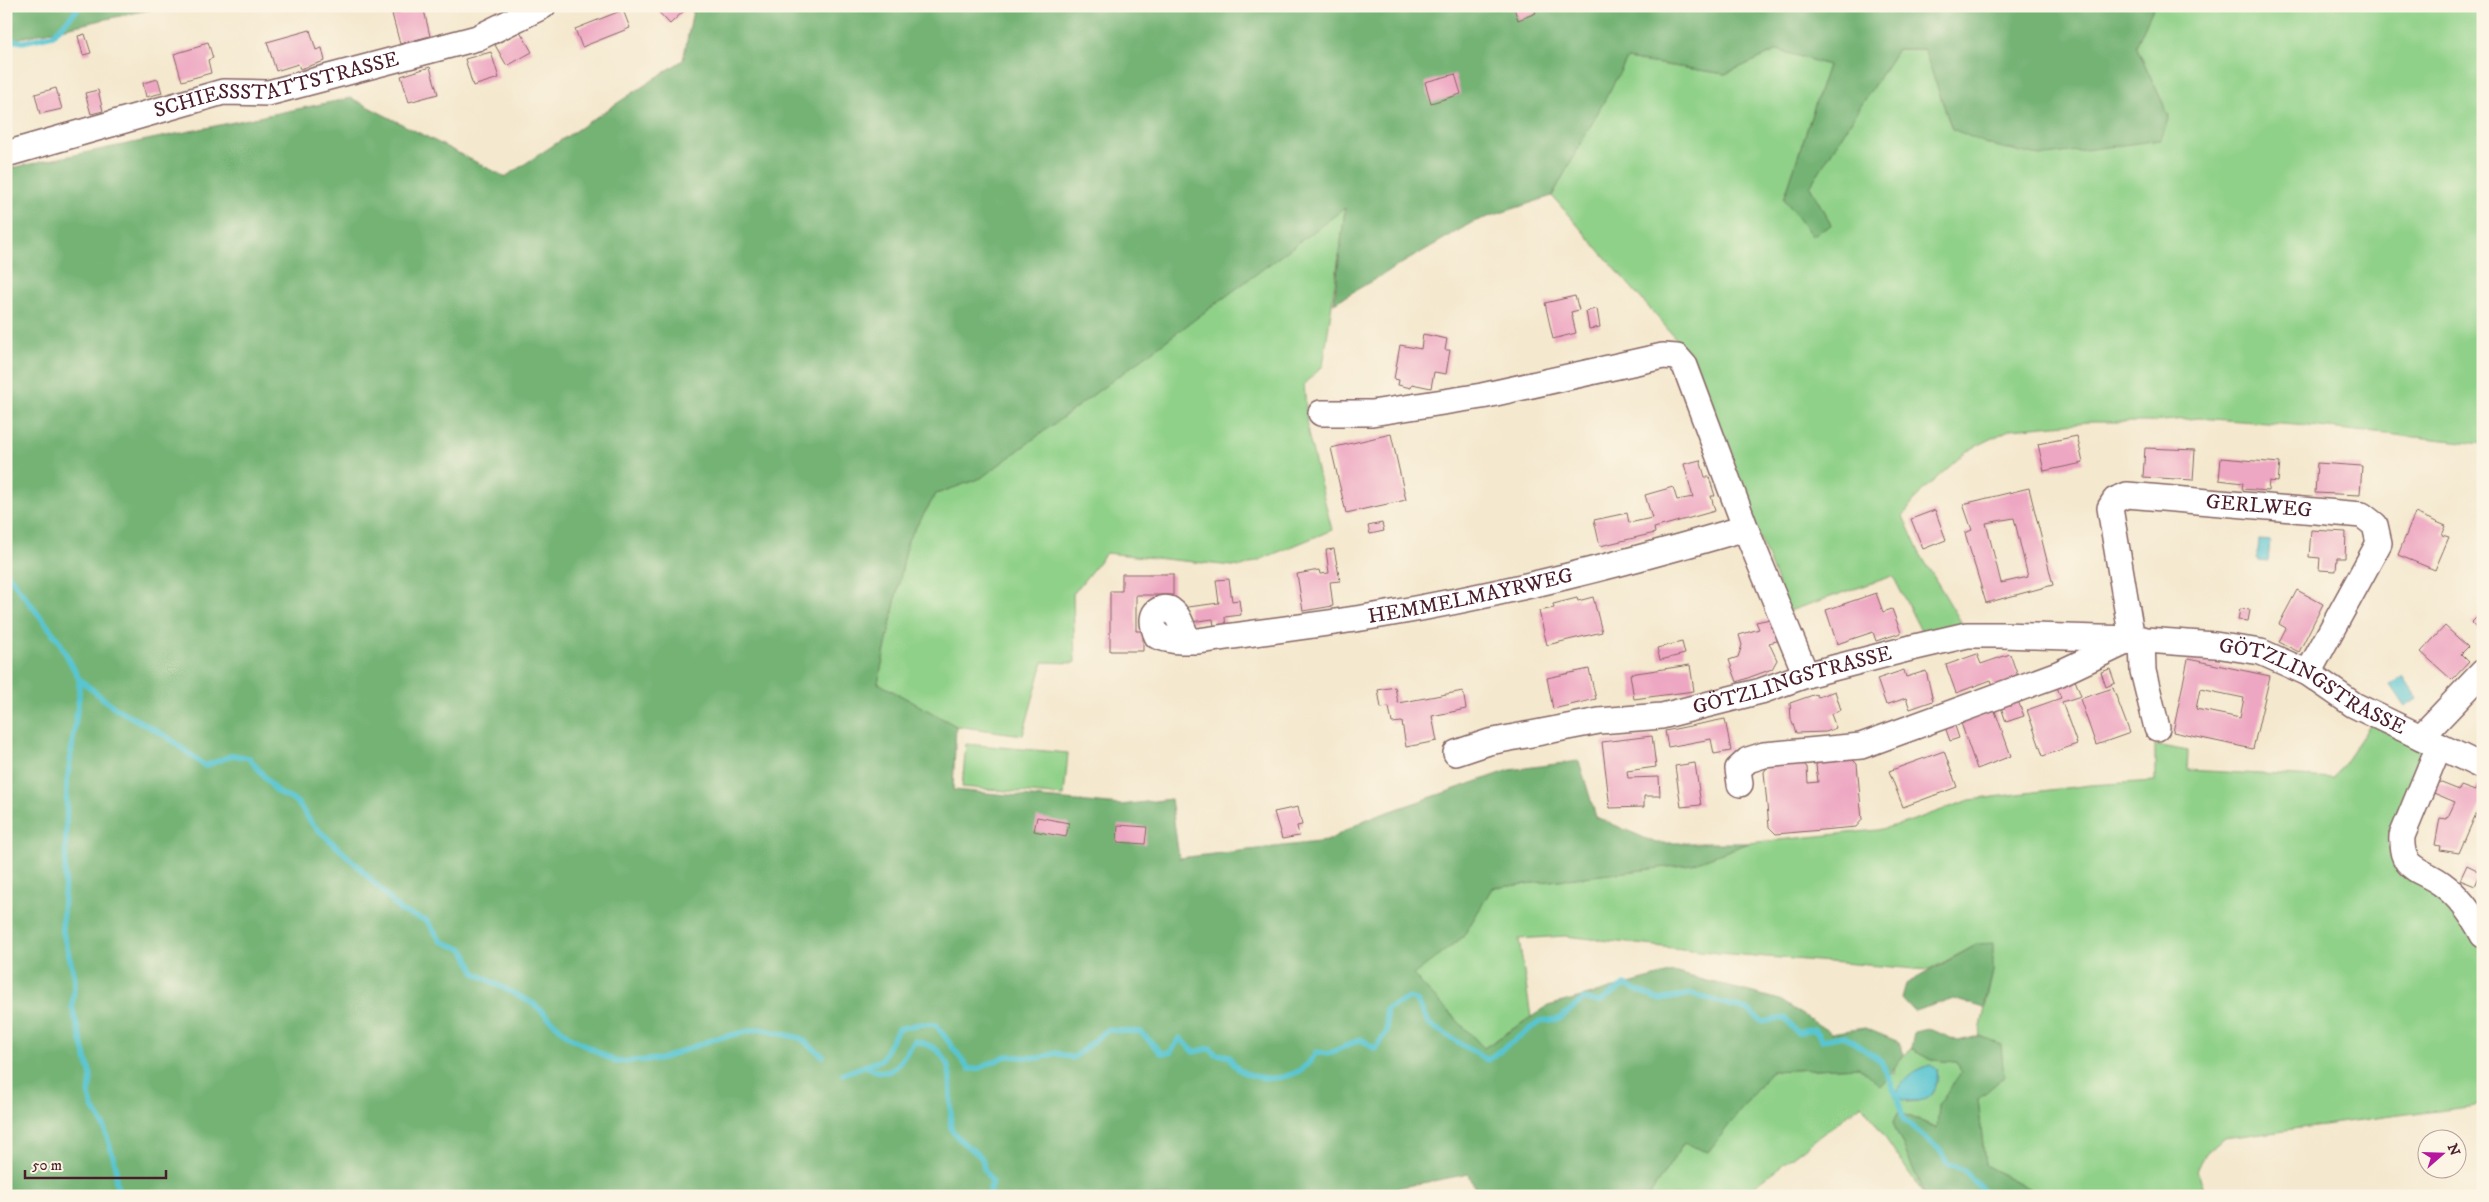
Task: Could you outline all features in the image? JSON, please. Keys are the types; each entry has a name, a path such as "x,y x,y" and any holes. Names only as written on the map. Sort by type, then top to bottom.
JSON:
{"street":[{"name":"SCHIESSSTATTSTRASSE","path":"6,154 223,92 268,93 477,38 543,6"},
{"path":"1321,413 1372,413 1482,396 1663,356 1677,356 1685,366 1747,532 1806,674"},
{"name":"GERLWEG","path":"2157,728 2114,537 2110,508 2115,500 2127,495 2362,515 2375,525 2379,543 2308,673"},
{"name":"HEMMELMAYRWEG","path":"1190,641 1381,615 1442,604 1647,557 1735,531 1747,532"},
{"name":"GÖTZLINGSTRASSE","path":"1456,753 1489,742 1599,721 1662,716 1761,691 1806,674 1968,636 2137,639 2215,645 2261,652 2308,673 2354,705 2483,768"},
{"path":"1740,784 1738,769 1748,760 1764,755 1861,746 2058,674 2137,639"},
{"path":"2483,672 2430,741 2402,836 2401,851 2411,867 2443,884 2471,913 2483,935"}],"green space":[{"path":"6,6 166,6 6,41"},
{"path":"694,6 2154,6 2136,46 2169,116 2161,140 2039,156 1990,145 1952,129 1924,49 1897,49 1810,186 1831,225 1812,236 1784,199 1828,65 1778,50 1725,74 1627,59 1552,196 1473,222 1334,303 1345,208 981,478 936,494 908,540 878,683 956,726 953,790 1121,805 1171,799 1179,858 1327,841 1365,820 1510,770 1579,761 1596,817 1656,843 1749,843 1692,864 1492,888 1463,937 1413,975 1484,1048 1548,1006 1673,972 1780,1000 1831,1033 1865,1028 1899,1042 1904,1054 1884,1082 1880,1086 1859,1067 1771,1071 1708,1152 1684,1143 1649,1196 1478,1196 1469,1174 1354,1196 6,1196 6,169 351,98 505,177 683,60"},
{"path":"2154,6 2483,6 2483,444 2309,426 2199,418 2150,422 2088,422 2011,429 1967,451 1921,492 1903,516 1919,552 1964,627 1923,635 1893,576 1789,611 1684,348 1552,196 1627,59 1725,74 1778,50 1828,65 1784,199 1831,225 1810,186 1897,49 1924,49 1952,129 2169,116 2136,46"},
{"path":"1346,207 1323,366 1304,384 1308,434 1332,530 1242,567 1106,553 1073,594 1075,663 1043,662 1023,735 956,726 878,683 908,540 936,494 981,478"},
{"path":"2371,724 2439,755 2408,849 2483,920 2483,1104 2224,1138 2207,1153 2197,1170 2207,1196 2043,1196 1985,1165 1978,1099 2001,1045 1979,1036 1993,971 1978,944 1929,970 1718,953 1565,936 1519,939 1531,1017 1484,1048 1412,975 1463,937 1492,888 1692,864 1749,843 1878,830 1905,823 1970,800 2090,785 2155,781 2155,745 2188,751 2187,770 2334,778"},
{"path":"966,744 1068,753 1064,796 962,787"},
{"path":"1993,943 1993,971 1984,1008 1953,999 1914,1011 1902,998 1906,984 1978,944"},
{"path":"1929,1029 1958,1041 1979,1036 2001,1045 2004,1077 1978,1099 1985,1165 2043,1196 1925,1196 1893,1123 1899,1112 1937,1128 1939,1105 1961,1072 1957,1062 1931,1060 1911,1049 1914,1032"},
{"path":"1911,1049 1931,1060 1957,1062 1962,1072 1939,1105 1938,1128 1899,1112 1893,1123 1925,1196 1862,1104 1741,1196 1649,1196 1684,1143 1708,1152 1771,1071 1859,1067 1894,1073 1895,1064","holes":["1937,1069 1934,1090 1927,1098 1907,1102"]}],"water":[{"path":"2259,540 2270,541 2268,561 2257,560"},
{"path":"2403,677 2417,698 2405,706 2391,685"},
{"path":"1930,1065 1937,1069 1937,1079 1932,1094 1926,1098 1912,1101 1894,1097 1908,1077"}],"building":[{"path":"423,6 430,36 400,44 392,14"},
{"path":"653,6 689,6 670,24"},
{"path":"1517,6 1533,6 1536,13 1518,20 1514,8"},
{"path":"623,10 630,28 582,47 575,29"},
{"path":"310,30 316,50 322,48 325,61 300,69 298,64 276,71 267,42"},
{"path":"520,31 532,52 507,66 495,45"},
{"path":"85,34 91,53 83,55 78,36"},
{"path":"208,42 213,58 208,60 211,73 182,81 174,54"},
{"path":"491,52 499,78 473,86 465,59"},
{"path":"430,67 438,94 409,102 401,76"},
{"path":"1455,74 1461,94 1431,103 1425,82"},
{"path":"158,79 162,93 146,97 143,83"},
{"path":"56,88 62,109 40,114 35,94"},
{"path":"98,90 103,111 91,114 85,93"},
{"path":"1575,296 1579,310 1571,312 1576,333 1553,339 1545,303"},
{"path":"1597,309 1600,327 1589,329 1586,311"},
{"path":"1423,334 1447,339 1445,350 1450,350 1446,374 1434,372 1431,388 1412,384 1411,388 1398,385 1399,380 1394,379 1400,345 1421,349"},
{"path":"1391,434 1406,500 1346,513 1331,448"},
{"path":"2077,436 2083,463 2044,471 2038,444"},
{"path":"2145,448 2195,450 2193,480 2143,477"},
{"path":"2221,458 2280,463 2278,482 2269,481 2268,491 2242,489 2243,483 2219,480"},
{"path":"1700,460 1705,477 1709,477 1715,496 1711,496 1715,511 1654,528 1655,533 1600,546 1594,520 1627,513 1629,523 1652,518 1645,495 1673,487 1677,500 1693,497 1684,464"},
{"path":"2317,463 2362,466 2360,495 2315,493"},
{"path":"2029,488 2053,585 1986,603 1965,533 1972,530 1963,504","holes":["2014,518 2028,577 2001,583 1986,523"]},
{"path":"1935,510 1946,540 1923,549 1911,519"},
{"path":"2415,513 2446,526 2442,535 2449,537 2435,570 2398,555"},
{"path":"1382,523 1384,531 1370,534 1368,526"},
{"path":"2311,530 2346,532 2345,558 2337,558 2336,571 2319,570 2320,558 2309,557"},
{"path":"1334,549 1340,581 1330,582 1333,606 1303,611 1297,574 1319,570 1320,574 1329,573 1326,550"},
{"path":"1122,574 1173,574 1173,595 1136,595 1136,631 1143,631 1143,651 1110,651 1110,591 1122,591"},
{"path":"1229,579 1232,601 1239,600 1241,615 1225,617 1226,632 1215,633 1213,619 1190,622 1188,607 1219,603 1216,580"},
{"path":"2297,590 2323,604 2299,652 2279,642 2286,628 2279,624"},
{"path":"1876,593 1883,612 1892,609 1901,633 1876,641 1873,632 1837,644 1826,610"},
{"path":"1593,597 1602,632 1547,645 1539,611 1554,608 1553,604 1577,598 1578,601"},
{"path":"2240,609 2250,610 2248,621 2238,620"},
{"path":"2483,611 2483,634 2471,623"},
{"path":"1775,618 1784,639 1769,643 1777,660 1772,669 1737,682 1729,660 1738,657 1742,645 1739,635 1759,629 1756,622"},
{"path":"2445,626 2468,647 2461,654 2469,662 2452,680 2421,652"},
{"path":"1682,642 1685,654 1660,660 1657,648"},
{"path":"1977,654 1981,664 2010,654 2019,679 1994,688 1991,680 1956,693 1946,665"},
{"path":"2188,659 2270,676 2253,749 2173,732","holes":["2200,689 2244,698 2240,718 2196,709"]},
{"path":"1690,665 1694,691 1634,699 1630,674"},
{"path":"1589,669 1596,699 1553,709 1547,678"},
{"path":"2110,669 2115,683 2106,687 2101,672"},
{"path":"1904,670 1906,677 1926,671 1933,701 1910,709 1906,698 1886,705 1877,679"},
{"path":"2075,680 2081,696 2062,702 2077,744 2043,756 2027,710 2061,698 2057,687"},
{"path":"1395,687 1398,703 1463,691 1466,709 1432,716 1437,741 1406,747 1402,722 1392,723 1389,707 1381,708 1378,690"},
{"path":"2113,688 2130,733 2096,745 2080,699"},
{"path":"1835,691 1841,710 1831,714 1836,728 1826,732 1796,733 1791,719 1790,703 1816,694 1818,697"},
{"path":"2018,701 2024,716 2006,722 2001,707"},
{"path":"1995,711 2011,756 1977,769 1961,723"},
{"path":"1725,719 1731,751 1714,754 1711,739 1668,747 1665,731"},
{"path":"1954,723 1959,738 1950,741 1945,727"},
{"path":"1652,736 1656,767 1627,771 1628,778 1659,777 1660,796 1644,796 1644,807 1610,808 1602,742"},
{"path":"1944,751 1957,787 1903,807 1889,771"},
{"path":"1850,757 1857,764 1862,820 1856,827 1776,834 1769,827 1764,772 1770,763 1800,761 1807,767 1808,783 1818,782 1816,765 1822,759"},
{"path":"1695,763 1701,805 1681,807 1675,766"},
{"path":"2434,780 2459,790 2461,786 2475,791 2479,782 2483,784 2483,798 2459,853 2440,850 2441,846 2435,845 2440,818 2447,819 2455,802 2429,791"},
{"path":"1298,807 1302,825 1297,826 1299,836 1282,839 1274,812"},
{"path":"1037,817 1069,823 1066,837 1034,831"},
{"path":"1118,825 1147,827 1145,844 1117,842"},
{"path":"2467,865 2481,872 2475,886 2460,880"}],"waterway":[{"path":"6,39 23,42 53,35 81,6"},
{"path":"6,572 59,641 79,679 115,708 166,736 205,766 233,755 249,758 277,792 297,802 313,825 356,864 401,911 427,921 441,941 464,950 475,973 534,1004 568,1036 616,1062 661,1059 714,1039 759,1029 800,1038 823,1056"},
{"path":"79,679 79,697 67,782 62,929 75,978 72,1007 91,1076 89,1096 93,1108 103,1124 116,1166 116,1182 120,1196"},
{"path":"843,1074 881,1060 898,1029 920,1024 936,1025 969,1069 978,1069 1006,1056 1039,1058 1056,1053 1073,1058 1107,1030 1141,1032 1161,1053 1170,1053 1180,1038 1194,1052 1210,1048 1216,1054 1229,1056 1239,1070 1251,1075 1272,1078 1283,1077 1302,1069 1316,1052 1328,1054 1361,1039 1375,1049 1387,1031 1386,1009 1409,998 1417,1001 1429,1024 1487,1060 1541,1021 1559,1019 1584,999 1599,1002 1625,985 1660,1000 1692,994 1750,1011 1762,1022 1785,1018 1797,1033 1814,1029 1822,1040 1844,1036 1881,1061 1896,1094 1904,1120 1939,1149 1948,1164 1964,1170 1988,1196"},
{"path":"868,1067 885,1072 892,1070 915,1041 928,1045 938,1051 944,1058 950,1077 951,1128 961,1140 982,1158 984,1169 992,1182 988,1196"}]}
